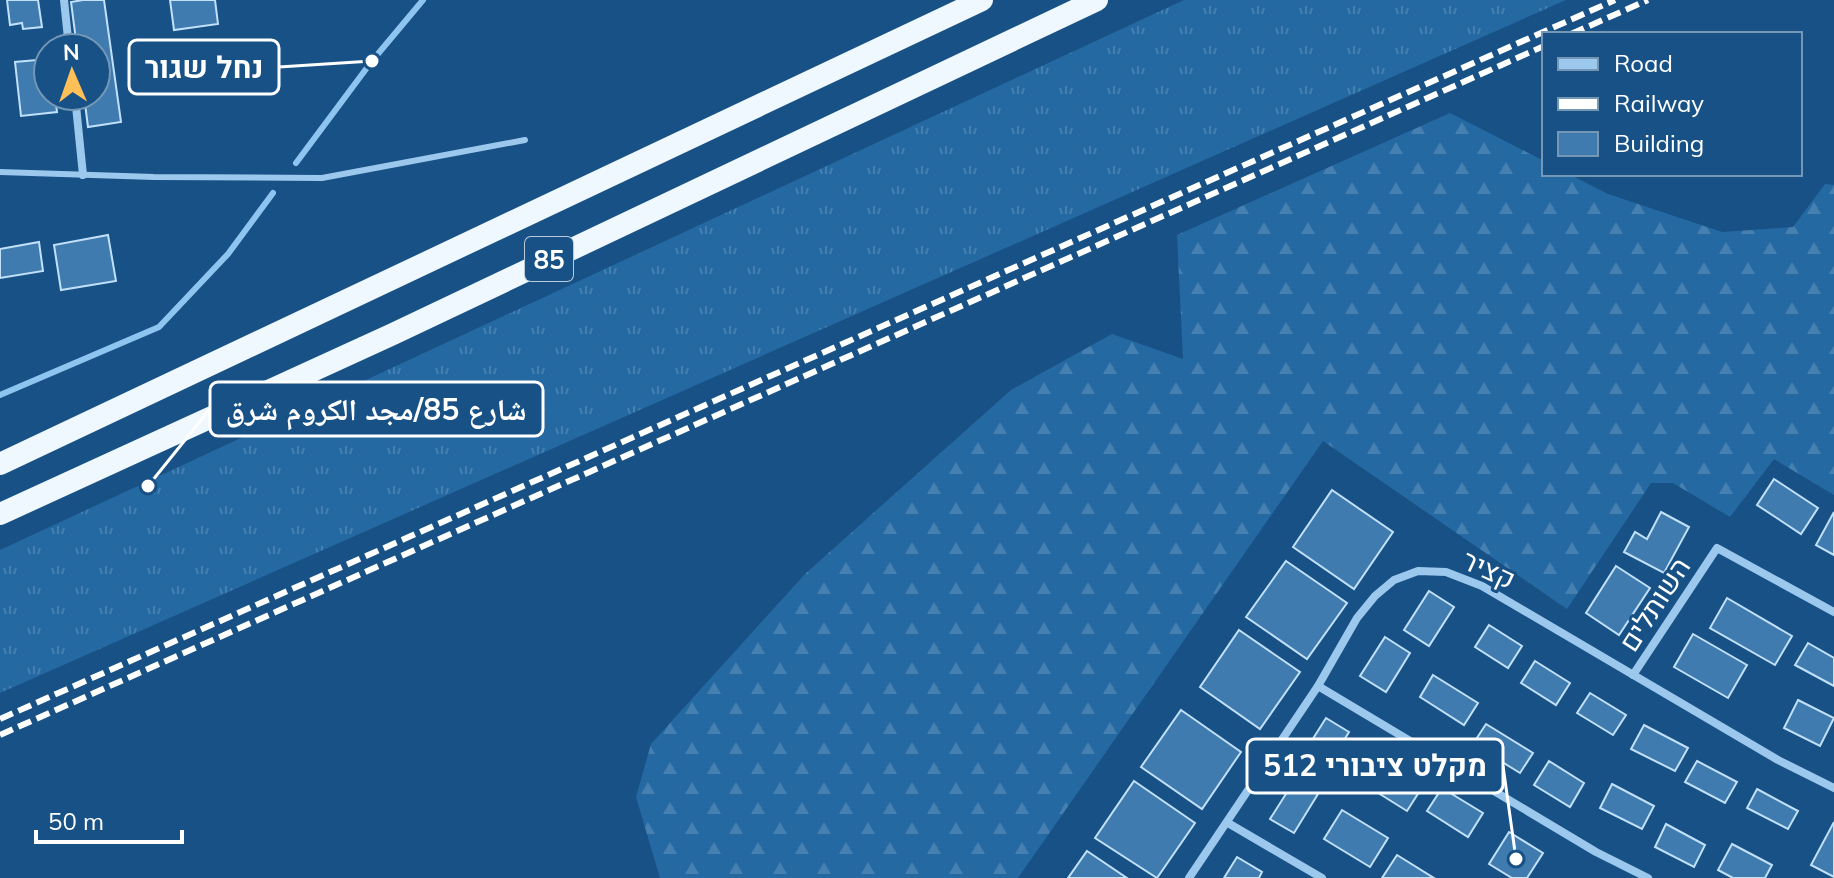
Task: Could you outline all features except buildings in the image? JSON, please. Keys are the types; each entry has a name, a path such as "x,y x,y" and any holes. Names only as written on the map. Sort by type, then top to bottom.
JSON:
{"highway":[{"name":"85","path":"5,459 982,0"},
{"name":"85","path":"0,514 393,334 1097,0"}],"street":[{"path":"64,0 67,32"},
{"path":"77,112 83,175"},
{"name":"השותלים","path":"1633,675 1717,548 1834,612"},
{"name":"קציר","path":"1189,878 1318,686 1357,618 1375,596 1394,580 1406,574 1431,570 1446,572 1482,586 1778,760 1834,788"},
{"path":"1318,686 1596,852 1648,878"},
{"path":"1228,823 1322,878"}],"lane":[{"path":"0,172 322,178 525,140"}],"green space":[{"path":"1184,0 1566,0 0,693 0,550"},
{"path":"1450,113 1542,160 1542,176 1573,176 1608,194 1722,232 1793,227 1825,184 1834,185 1834,495 1774,459 1730,517 1673,483 1651,483 1567,609 1323,441 1018,878 660,878 636,797 651,744 805,574 1011,390 1112,334 1183,359 1177,235"}],"waterway":[{"path":"296,163 372,61 423,0"},
{"path":"0,395 159,327 228,254 273,193"}],"railway":[{"path":"1543,32 1615,0"},
{"path":"1576,32 1648,0"},
{"path":"0,719 1542,32"},
{"path":"0,735 1542,47"}],"place":[{"name":"נחל שגור","path":"372,61"},
{"name":"شارع 85/مجد الكروم شرق","path":"148,486"},
{"name":"מקלט ציבורי 512","path":"1516,859"}]}
